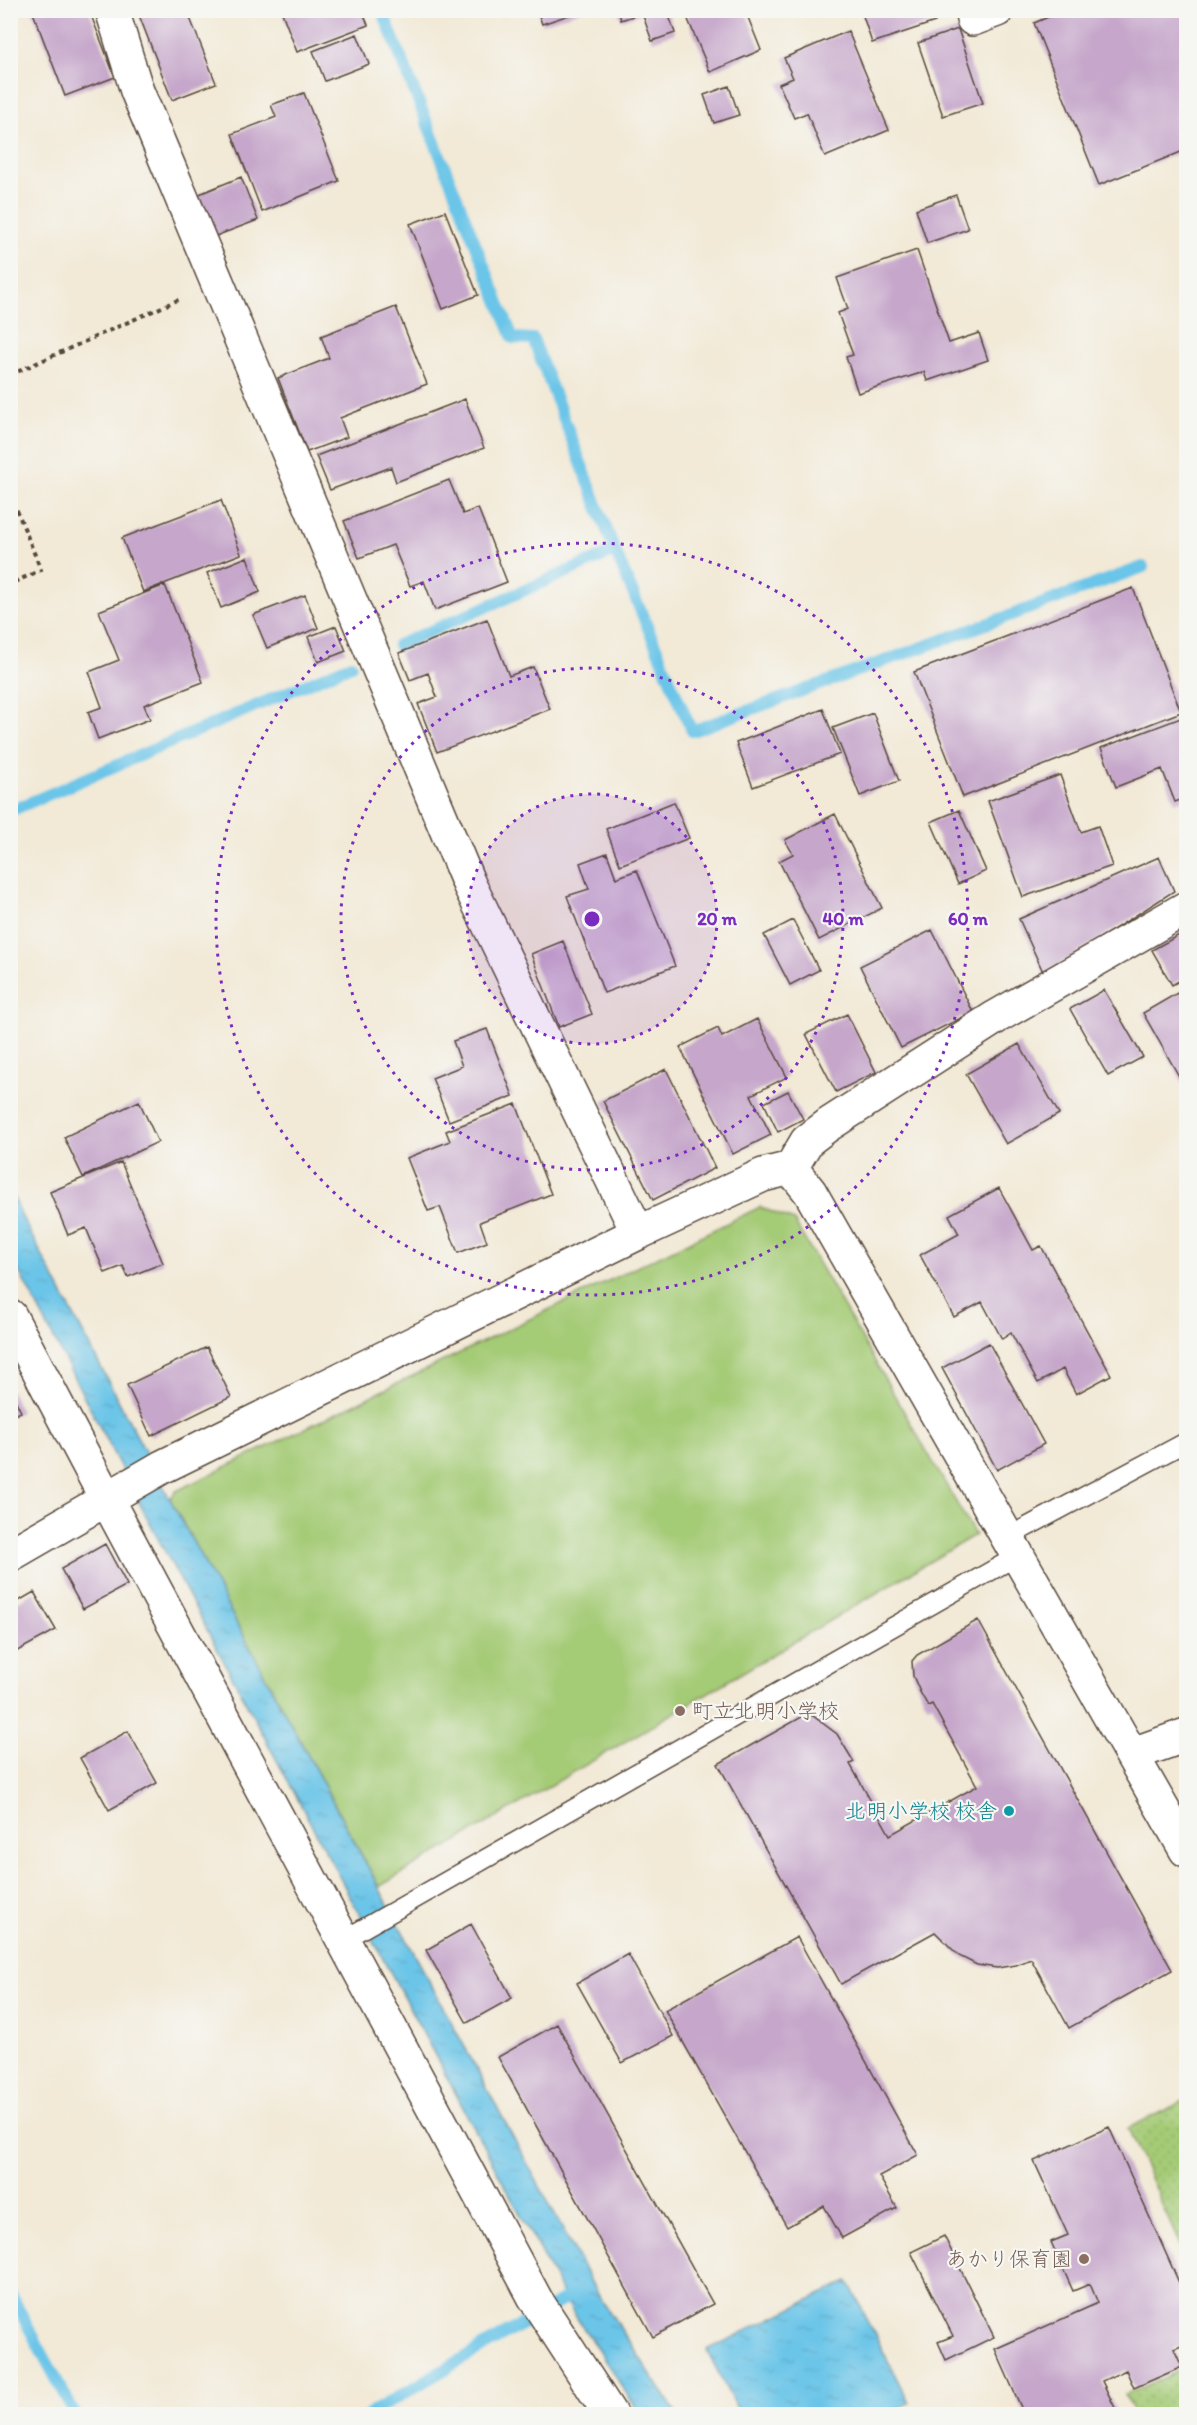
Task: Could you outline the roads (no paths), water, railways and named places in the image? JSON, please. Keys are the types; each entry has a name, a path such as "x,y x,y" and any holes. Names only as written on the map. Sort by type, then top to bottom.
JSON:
{"street":[{"path":"112,10 137,91 469,884 638,1233"},
{"path":"10,1555 162,1467 638,1233 763,1175 791,1168 807,1141 828,1125 996,1017 1186,908"},
{"path":"791,1168 810,1192 1186,1850"},
{"path":"10,1316 114,1494 350,1937 544,2312 610,2415"},
{"path":"1133,1754 1186,1735"}],"lane":[{"path":"350,1937 1186,1442"}],"water":[{"path":"10,1189 22,1217 170,1499 597,2293 677,2414 640,2414 571,2309 147,1518 11,1256"},
{"path":"848,2281 909,2403 886,2414 739,2414 707,2350"}],"waterway":[{"path":"382,10 513,338 533,339 615,551"},
{"path":"398,645 615,551 692,731 1143,567"},
{"path":"10,811 351,665"},
{"path":"369,2414 578,2291"},
{"path":"10,2293 75,2414"}],"place":[{"name":"町立北明小学校","path":"680,1711"},
{"name":"北明小学校 校舎","path":"1009,1811"},
{"name":"あかり保育園","path":"1084,2259"}]}
